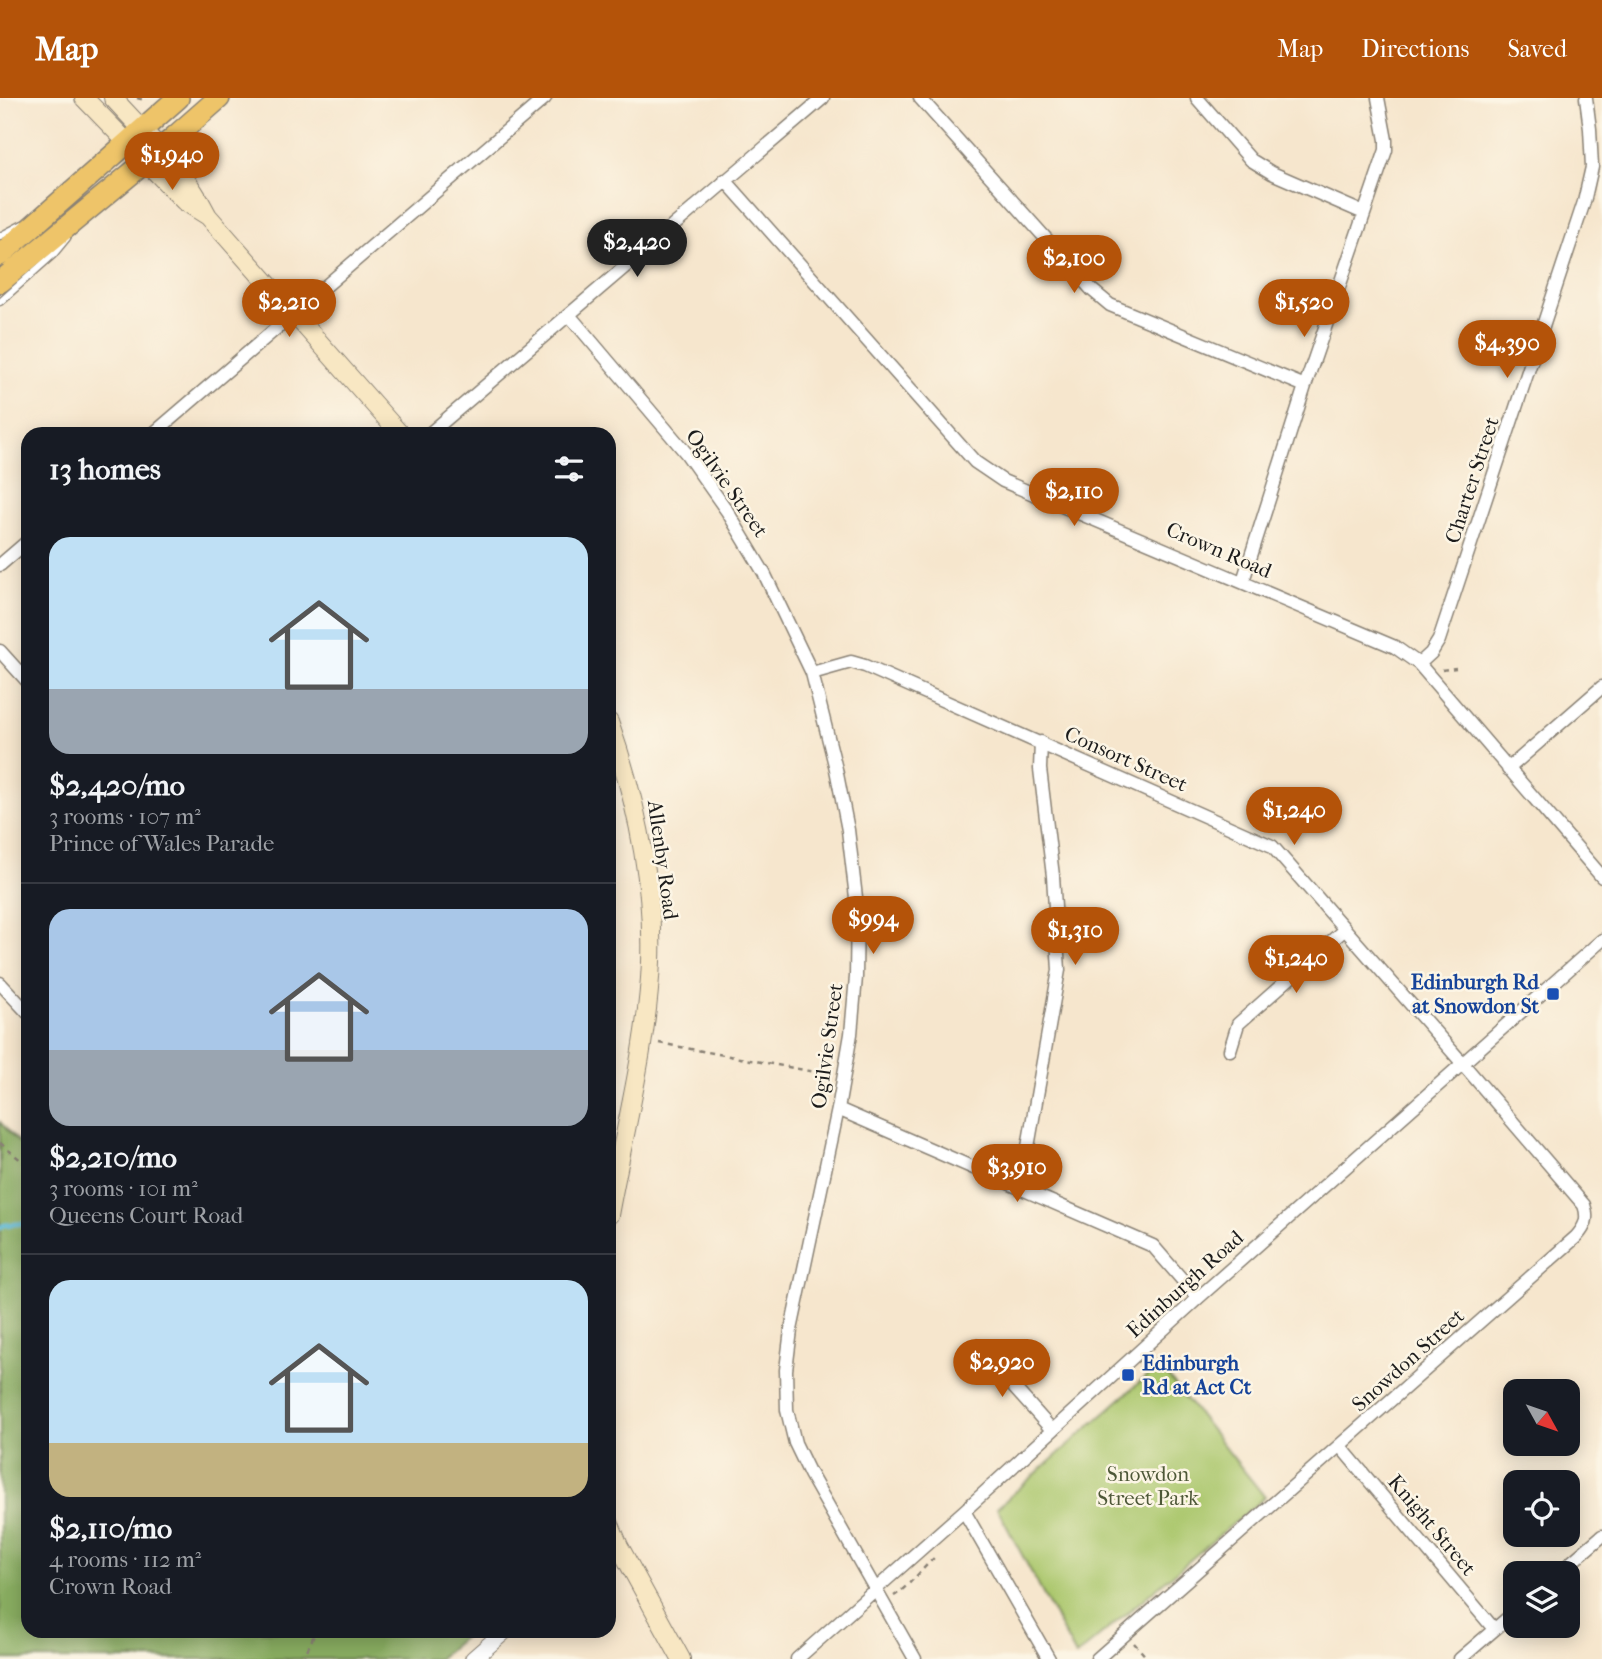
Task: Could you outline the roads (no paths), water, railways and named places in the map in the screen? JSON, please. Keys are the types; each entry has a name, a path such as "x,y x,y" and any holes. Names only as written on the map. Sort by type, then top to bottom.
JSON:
{"highway":[{"path":"0,255 178,98"},
{"path":"0,282 219,98"}],"main road":[{"path":"84,98 134,136 153,156 184,201 208,216 394,427"},
{"path":"113,98 134,136"},
{"name":"Allenby Road","path":"616,742 627,773 641,835 649,895 650,962 642,1040 616,1171"},
{"path":"616,1551 681,1659"}],"street":[{"path":"161,427 545,98"},
{"path":"437,427 823,98"},
{"path":"920,98 1092,290 1110,305 1305,386"},
{"path":"1197,98 1251,160 1272,173 1364,212"},
{"path":"1243,581 1305,386 1386,149 1387,140 1378,98"},
{"name":"Charter Street","path":"1419,664 1431,653 1439,640 1584,202 1592,167 1586,98"},
{"name":"Crown Road","path":"725,180 975,462 1003,481 1395,647 1419,664 1602,877"},
{"name":"Ogilvie Street","path":"570,316 687,453 727,510 764,573 812,673 846,818 857,906 856,977 851,1034 838,1109 791,1330 786,1370 787,1410 795,1443 810,1474 915,1659"},
{"path":"0,565 21,547"},
{"path":"0,651 21,674"},
{"name":"Consort Street","path":"812,673 852,662 865,666 1272,846 1463,1063"},
{"path":"1508,769 1602,687"},
{"path":"1021,1187 1059,970 1053,876 1040,769 1041,742"},
{"path":"1230,1050 1238,1024 1345,929"},
{"name":"Edinburgh Road","path":"797,1659 1198,1298 1602,940"},
{"path":"0,982 21,1005"},
{"name":"Snowdon Street","path":"1097,1659 1576,1237 1587,1220 1584,1205 1463,1063"},
{"path":"838,1109 1153,1246 1198,1298"},
{"path":"977,1346 1052,1430"},
{"name":"Knight Street","path":"1340,1446 1494,1629"},
{"path":"964,1511 1049,1659"},
{"path":"1573,1561 1602,1536"},
{"path":"1460,1659 1503,1622"},
{"path":"473,1659 497,1638"}],"lane":[{"path":"0,236 16,226 41,219"},
{"path":"0,302 65,242 76,220"}],"waterway":[{"path":"0,1228 4,1225 21,1224"}],"place":[{"name":"Edinburgh Rd at Snowdon St","path":"1553,994"},
{"name":"Edinburgh Rd at Act Ct","path":"1128,1375"}],"park label":[{"name":"Snowdon Street Park","path":"1148,1486"}]}
